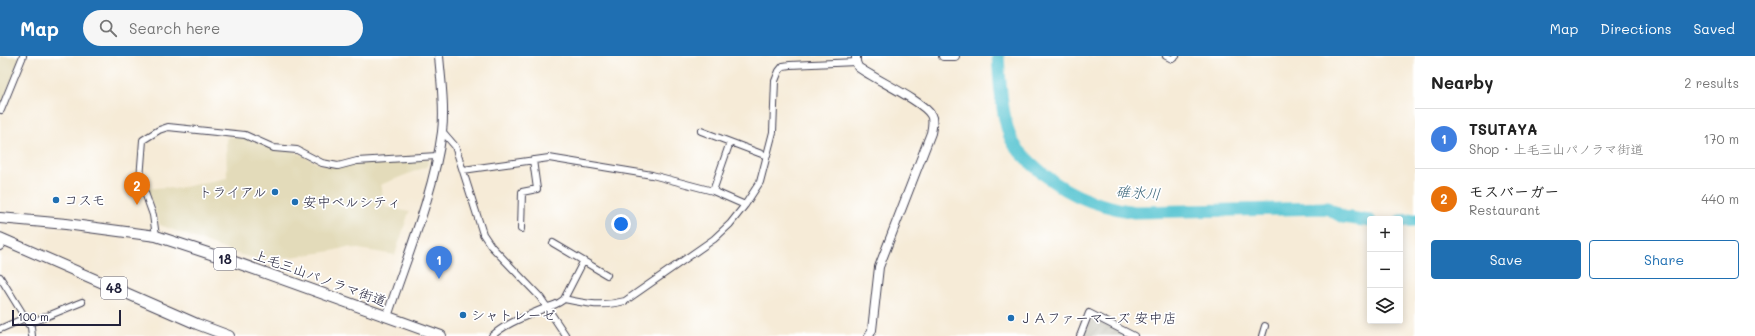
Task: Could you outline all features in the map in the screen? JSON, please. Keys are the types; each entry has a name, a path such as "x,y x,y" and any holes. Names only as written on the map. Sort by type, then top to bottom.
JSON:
{"main road":[{"name":"上毛三山パノラマ街道","path":"0,218 73,225 156,236 441,336"},
{"name":"48","path":"2,242 229,336"}],"street":[{"path":"1,110 23,56"},
{"path":"387,317 426,200 442,131 439,56"},
{"path":"943,56 955,56"},
{"path":"1166,56 1172,59 1176,56"},
{"path":"564,299 595,306 608,306 625,301 714,239 730,224 760,182 773,132 775,81 779,71 783,66 856,59 864,71 922,106 931,115 933,125 879,267 872,330 869,336"},
{"path":"156,236 154,215 140,179 143,140 168,127 245,135 274,148 297,150 322,163 338,166 357,161 437,156"},
{"path":"442,131 455,146 484,234 491,246 540,297 566,336"},
{"path":"701,132 767,156"},
{"path":"713,191 730,142"},
{"path":"463,170 549,158 644,174 713,191 745,205"},
{"path":"522,229 522,192 537,189 534,160"},
{"path":"553,243 607,275"},
{"path":"492,336 498,330 547,308 558,305 564,299 583,262"},
{"path":"0,276 27,321 32,336"},
{"path":"0,329 82,302"},
{"path":"1080,336 1089,313 1134,336"},
{"path":"1262,336 1265,326"}],"shaded area":[{"path":"0,56 19,56 19,62 0,108"},
{"path":"229,136 247,139 296,152 321,165 428,158 428,166 380,185 386,207 409,212 395,255 347,247 332,251 264,261 234,253 160,225 147,189 165,187 174,189 227,178 226,139"},
{"path":"1092,317 1130,336 1085,336"}],"waterway":[{"name":"碓氷川","path":"998,56 1004,115 1009,134 1013,142 1031,163 1043,173 1066,190 1078,196 1105,206 1134,212 1327,208 1343,217 1367,221"},
{"name":"碓氷川","path":"1403,221 1415,220"}],"place":[{"name":"トライアル","path":"275,192"},
{"name":"コスモ","path":"56,200"},
{"name":"安中ベルシティ","path":"295,202"},
{"name":"モスバーガー","path":"137,205"},
{"name":"TSUTAYA","path":"439,279"},
{"name":"シャトレーゼ","path":"463,315"},
{"name":"ＪＡファーマーズ 安中店","path":"1011,318"}]}
